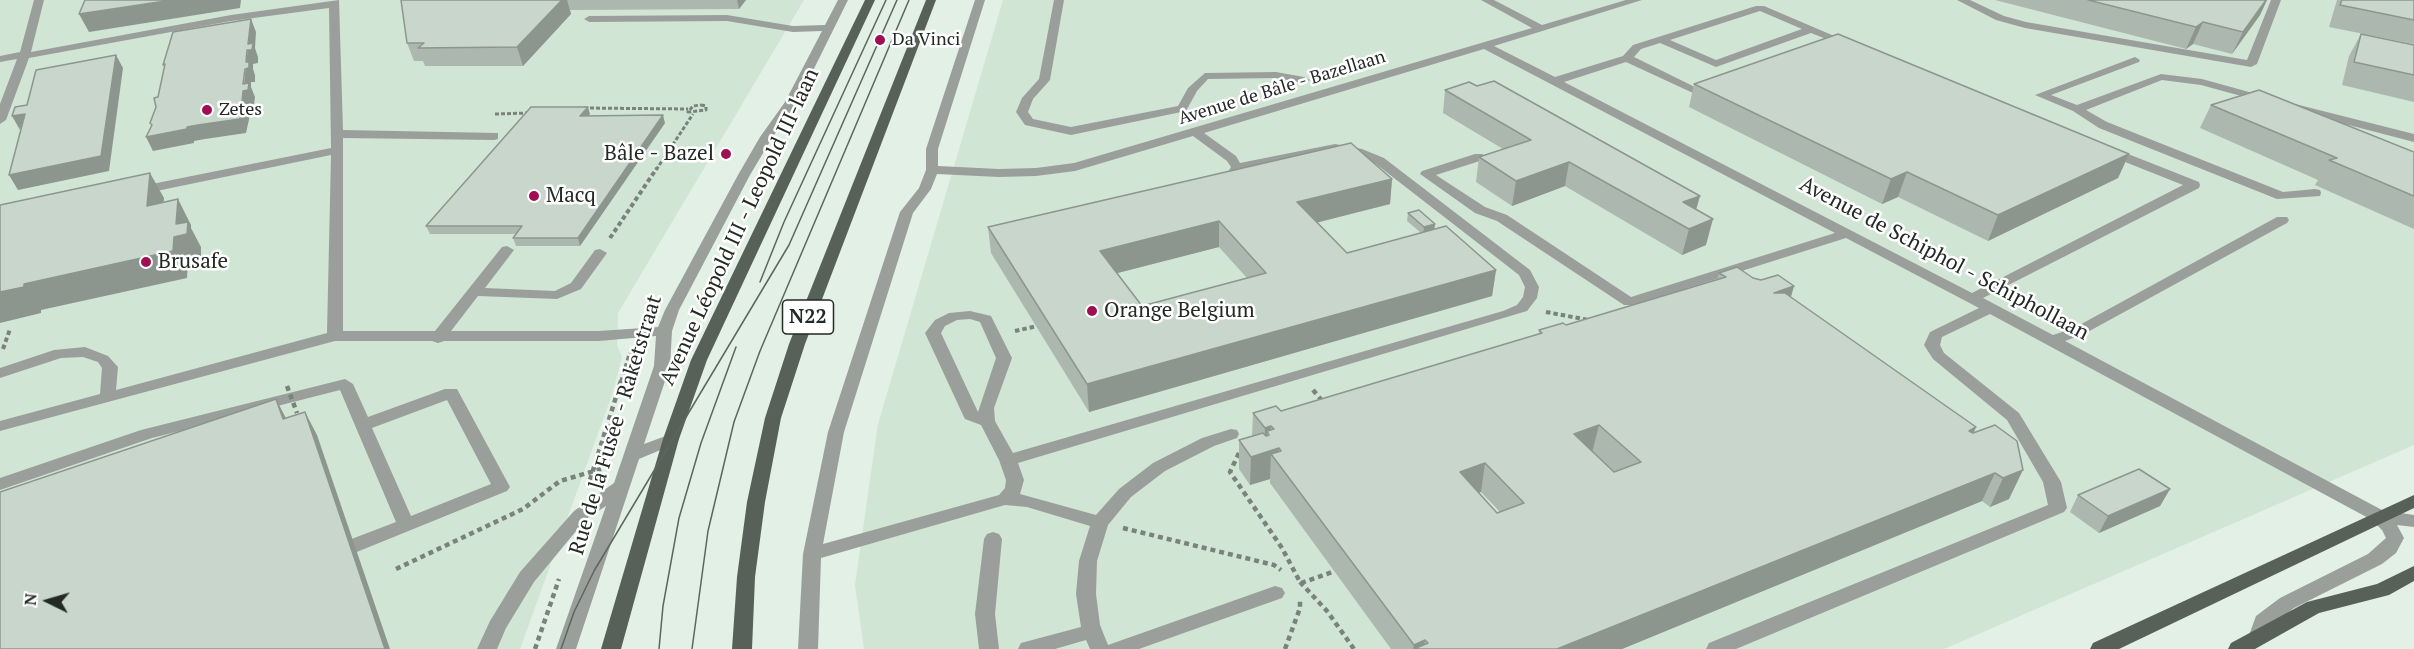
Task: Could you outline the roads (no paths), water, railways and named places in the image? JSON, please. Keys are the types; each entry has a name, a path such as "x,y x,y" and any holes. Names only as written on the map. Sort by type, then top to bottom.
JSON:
{"main road":[{"name":"Avenue Léopold III - Leopold III-laan","path":"611,649 671,439 699,360 870,0"},
{"name":"N22","path":"742,649 746,577 756,502 773,418 797,344 931,0"},
{"path":"2100,649 2414,501"},
{"path":"2238,649 2314,607 2382,590 2414,573"}],"street":[{"path":"0,120 25,55 39,0"},
{"name":"Rue de la Fusée - Raketstraat","path":"566,649 662,366 664,331 672,310 744,175 766,137 791,103 843,0"},
{"path":"808,649 812,554 836,432 907,212 925,189 932,170 932,149 980,0"},
{"path":"1059,0 1044,80 1028,98 1022,112 1029,122 1047,128 1071,131 1182,109 1192,90 1205,76 1276,75 1304,80"},
{"path":"1486,0 1542,28"},
{"name":"Avenue de Bâle - Bazellaan","path":"932,170 1026,172 1075,167 1636,0"},
{"path":"1962,0 2000,18 2025,25 2251,64 2276,0"},
{"path":"0,59 334,2 337,134 335,336"},
{"path":"1555,81 1627,58 1637,47 1760,8 1858,48"},
{"path":"589,19 727,18 793,29 829,28"},
{"path":"1661,40 1716,64 1811,29"},
{"name":"Avenue de Schiphol - Schiphollaan","path":"1486,46 1973,298 2378,516"},
{"path":"1627,58 1693,90"},
{"path":"2315,193 2282,196 2103,125 2077,109 2041,95 2129,62 2161,77 2202,81 2414,138"},
{"path":"2077,109 2161,77"},
{"path":"1195,132 1232,159 1237,168"},
{"path":"337,134 494,136"},
{"path":"1008,460 1508,314 1522,308 1530,298 1533,287 1525,273 1380,161 1358,152 1335,148 1237,168 1228,178 1217,181"},
{"path":"1973,298 2194,185 2102,148"},
{"path":"124,193 337,150"},
{"path":"1479,157 1426,174 1480,210 1502,218 1629,302 1849,233"},
{"path":"2052,340 2084,329 2282,220"},
{"path":"438,338 507,250"},
{"path":"475,292 556,295 576,286 600,253"},
{"path":"1716,649 2058,508 2052,482 2013,417 1938,356 1932,345 1935,335 1990,308"},
{"path":"987,421 971,415 933,333 940,322 954,316 970,315 986,320 1004,358 986,408 987,421 1008,460 1015,480 1014,490 1005,499"},
{"path":"0,426 335,336 438,338 600,336 664,331"},
{"path":"0,373 59,353 85,352 103,359 110,367 108,397"},
{"path":"0,484 147,434 345,384 406,525"},
{"path":"319,560 501,487 451,393 363,425"},
{"path":"631,456 671,439"},
{"path":"1100,649 1092,631 1086,594 1088,561 1100,523 1125,493 1159,467 1208,442 1237,440"},
{"path":"487,649 496,626 526,577 580,515 621,486"},
{"path":"812,554 1005,499 1028,501 1100,523"},
{"path":"2378,516 2414,521"},
{"path":"2258,638 2263,621 2287,603 2375,559 2389,548 2395,538 2389,526 2378,516"},
{"path":"989,649 985,614 993,539"},
{"path":"1116,649 1275,592"},
{"path":"1028,649 1092,631"}],"tram line":[{"path":"760,282 784,222 886,0"},
{"path":"561,649 574,612 594,571 789,245 897,0"},
{"path":"692,649 708,531 734,422 760,351 909,0"},
{"path":"659,649 663,606 679,518 701,443 736,347"}],"place":[{"name":"Da Vinci","path":"880,40"},
{"name":"Zetes","path":"207,110"},
{"name":"Bâle - Bazel","path":"726,154"},
{"name":"Macq","path":"534,196"},
{"name":"Brusafe","path":"146,262"},
{"name":"Orange Belgium","path":"1092,311"}]}
